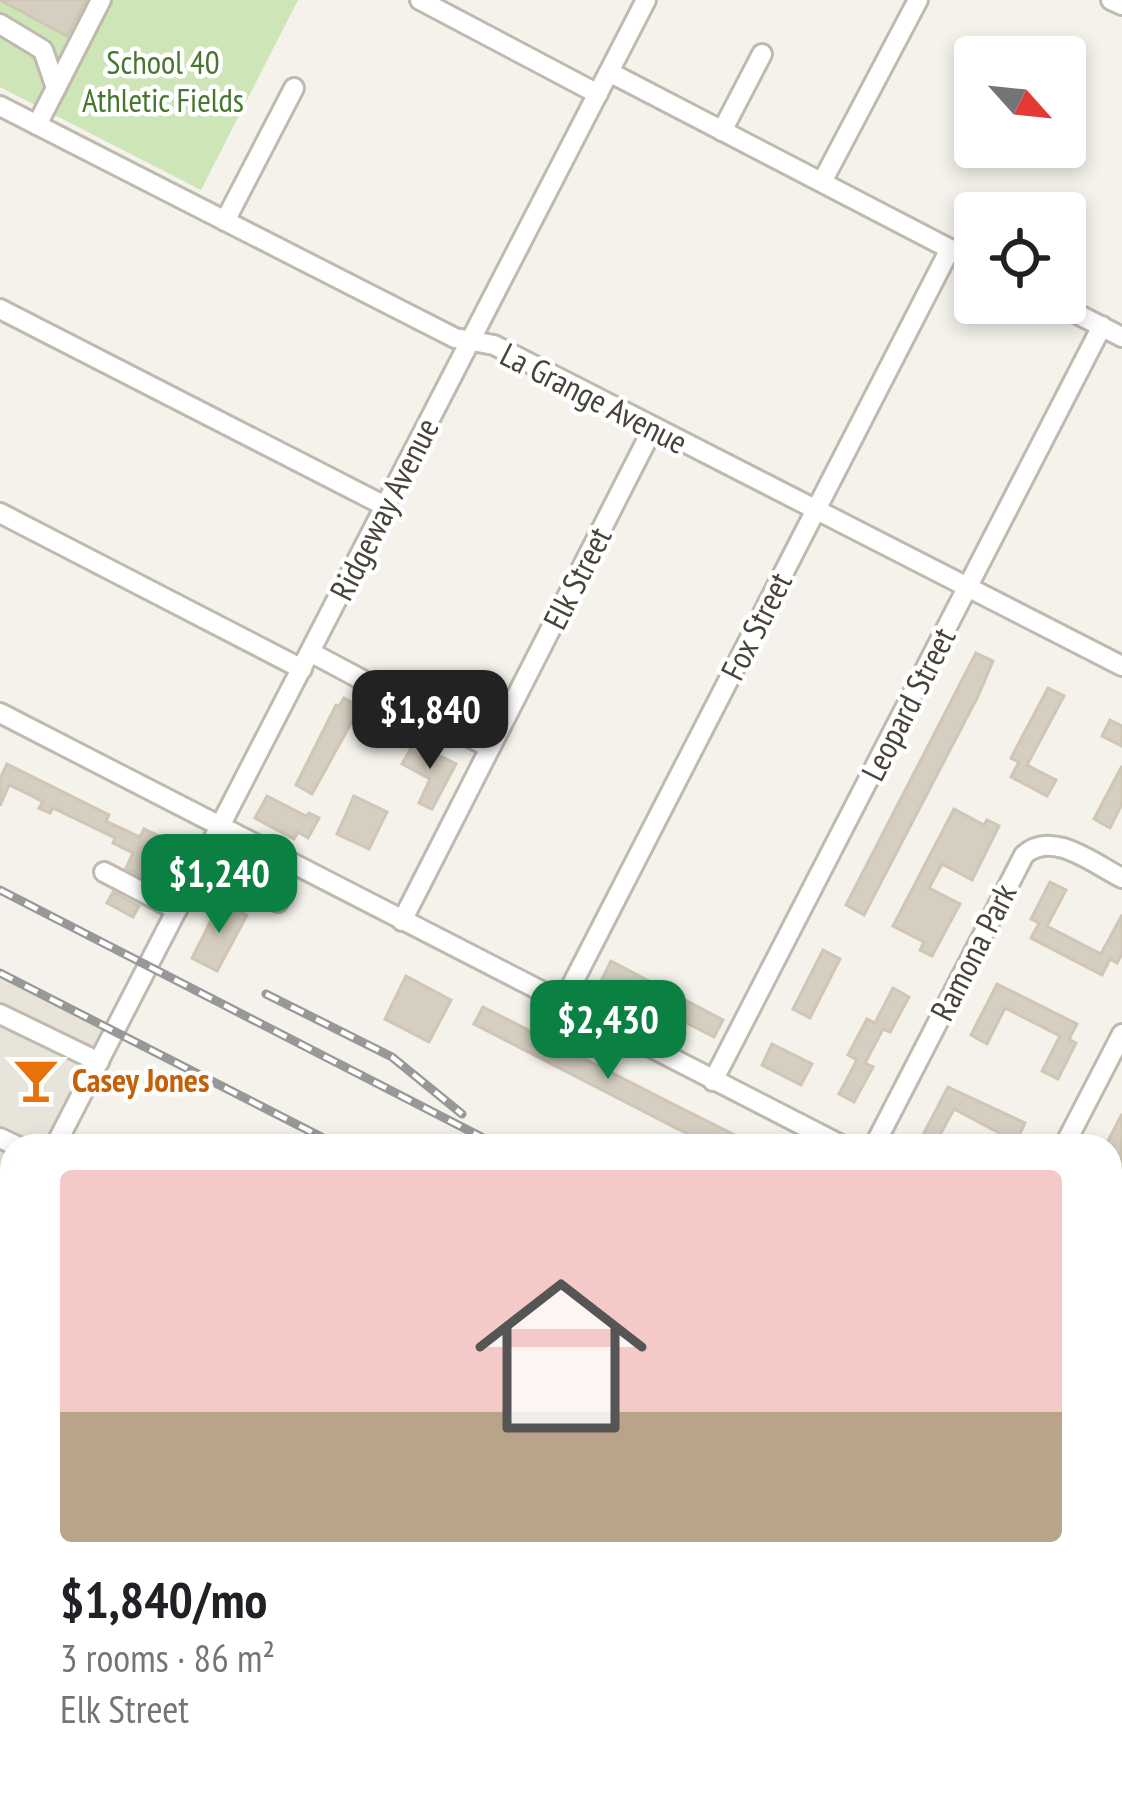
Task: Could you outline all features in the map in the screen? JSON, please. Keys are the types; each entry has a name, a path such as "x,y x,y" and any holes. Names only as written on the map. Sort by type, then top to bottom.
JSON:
{"street":[{"path":"37,124 101,0"},
{"path":"420,0 598,94"},
{"name":"Ridgeway Avenue","path":"62,1134 646,0"},
{"path":"822,182 918,0"},
{"path":"1111,0 1122,5"},
{"path":"0,24 43,50 56,88"},
{"path":"722,131 762,54"},
{"path":"609,73 954,251"},
{"path":"225,220 294,88"},
{"name":"La Grange Avenue","path":"0,106 455,338 494,345 1121,663"},
{"name":"Fox Street","path":"562,1004 950,249"},
{"path":"0,309 386,506"},
{"path":"1086,318 1122,337"},
{"name":"Leopard Street","path":"713,1081 1102,326"},
{"name":"Elk Street","path":"402,920 653,428"},
{"path":"0,513 490,748"},
{"path":"0,713 713,1081 806,1134"},
{"name":"Ramona Park","path":"880,1134 1024,855 1038,844 1055,845 1122,878"},
{"path":"258,892 277,855"},
{"path":"201,863 278,902"},
{"path":"104,872 177,910"},
{"path":"0,1014 99,1062"},
{"path":"1070,1134 1122,1034"}],"shaded area":[{"path":"0,975 115,1031 61,1134 0,1134"}],"green space":[{"name":"School 40 Athletic Fields","path":"0,0 298,0 201,190 0,87"}],"building":[{"path":"0,0 86,0 67,36"},
{"path":"976,653 993,661 864,915 846,905"},
{"path":"1048,688 1064,696 1027,765 1056,780 1047,796 1011,777 1019,762 1011,758"},
{"path":"344,698 360,707 312,794 296,785 336,705"},
{"path":"1110,720 1122,726 1122,746 1102,736"},
{"path":"414,743 456,764 432,809 419,803 430,779 402,764"},
{"path":"7,764 109,815 106,821 140,837 144,829 170,841 152,882 126,868 133,853 113,843 115,838 53,808 50,813 39,808 43,802 28,794 9,785 0,806 0,779"},
{"path":"1122,766 1122,804 1110,828 1094,819"},
{"path":"267,796 319,818 308,838 298,832 294,839 255,818"},
{"path":"354,796 387,812 369,849 337,834"},
{"path":"954,809 984,825 987,820 999,826 972,880 942,864 929,888 960,904 932,956 920,950 924,942 893,926"},
{"path":"1050,882 1066,890 1047,926 1101,954 1122,915 1122,954 1117,963 1110,959 1102,975 1031,938 1039,923 1031,919"},
{"path":"113,892 139,906 133,917 107,903"},
{"path":"221,901 247,915 217,971 192,958"},
{"path":"823,950 840,959 810,1018 793,1009"},
{"path":"611,961 723,1020 714,1037 602,979"},
{"path":"406,976 451,1000 429,1042 385,1019"},
{"path":"997,984 1077,1024 1069,1039 1076,1043 1058,1079 1042,1071 1060,1036 1005,1008 987,1044 971,1035"},
{"path":"893,988 909,997 890,1032 883,1029 865,1063 873,1067 854,1102 839,1094 857,1060 848,1055 867,1019 875,1023"},
{"path":"483,1007 733,1134 688,1134 474,1024"},
{"path":"772,1044 812,1064 801,1085 762,1065"},
{"path":"948,1087 1025,1123 1020,1134 1001,1134 954,1109 940,1134 924,1134"},
{"path":"1122,1114 1122,1134 1112,1134"}],"railway":[{"path":"0,890 476,1134"},
{"path":"0,973 315,1134"},
{"path":"266,994 392,1057 462,1114"}],"place":[{"name":"Casey Jones","path":"36,1080"}]}
